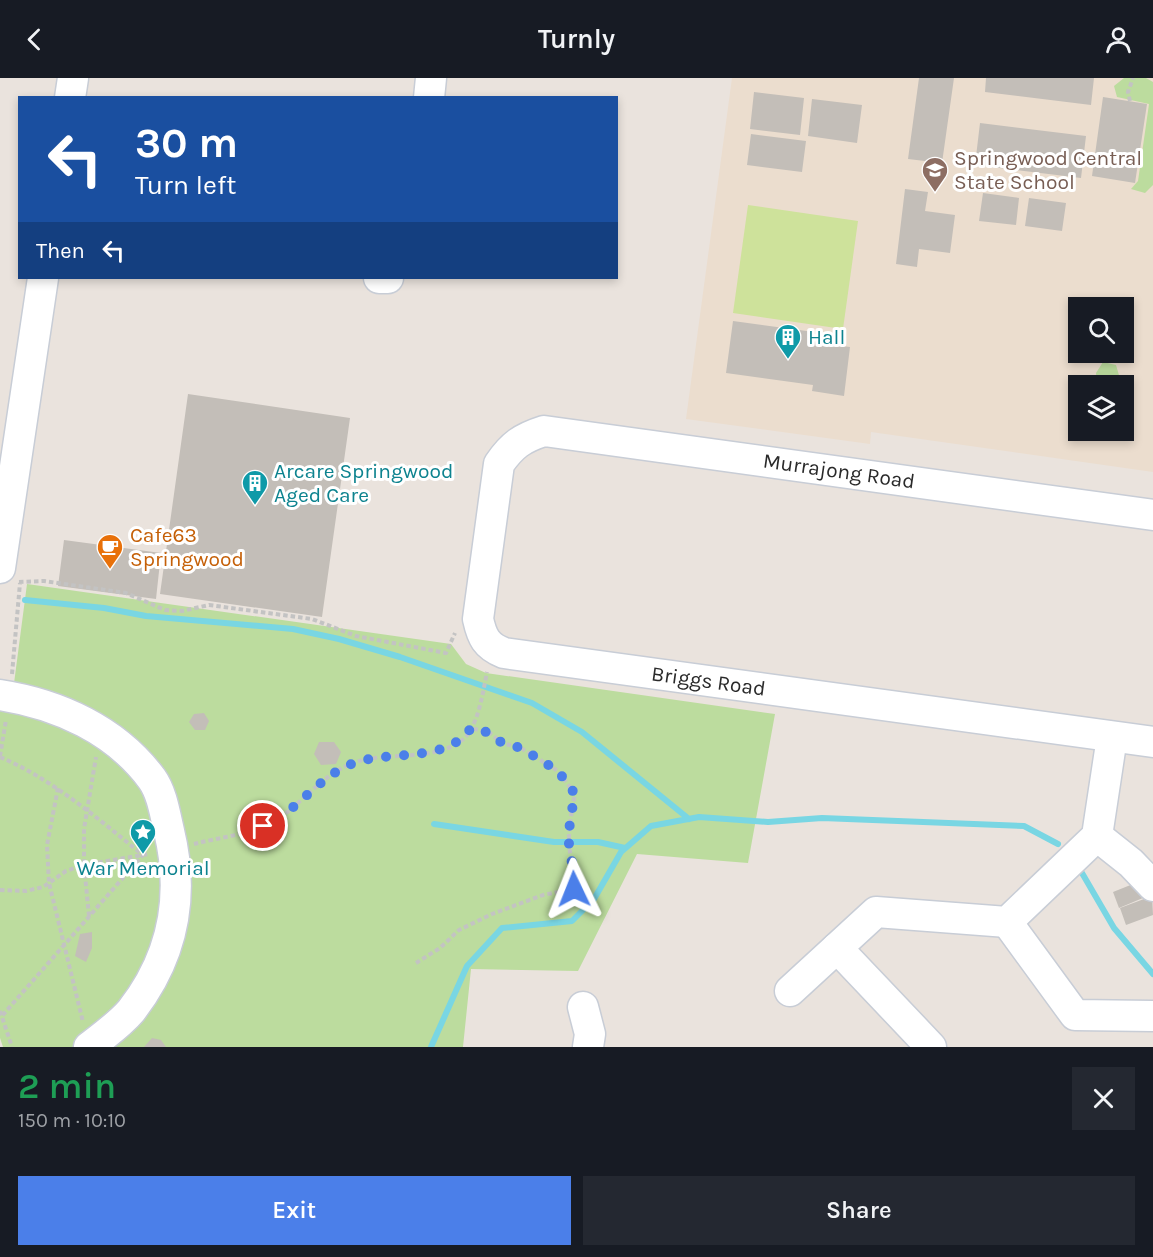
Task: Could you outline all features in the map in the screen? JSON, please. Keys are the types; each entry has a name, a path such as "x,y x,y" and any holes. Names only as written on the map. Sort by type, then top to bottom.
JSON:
{"street":[{"path":"70,96 73,78"},
{"path":"429,96 431,78"},
{"path":"10,575 3,535 43,279"},
{"name":"Murrajong Road","path":"525,437 544,431 1153,515"},
{"name":"Briggs Road","path":"525,437 511,447 499,465 478,619 482,637 491,648 504,654 1153,742"},
{"path":"0,695 60,709 98,731 130,756 153,780 163,805 174,849 177,894 174,928 160,964 130,1012 89,1047"},
{"path":"790,991 876,912 1006,922 1097,836 1112,737"},
{"path":"1097,836 1131,863 1153,886"},
{"path":"1006,922 1076,1015 1153,1016"},
{"path":"837,948 931,1047"},
{"path":"583,1007 590,1034 588,1047"}],"path":[{"path":"1130,101 1128,92 1133,78"},
{"path":"10,575 126,593 165,610 182,611 209,605 312,620 356,636 446,653 456,630"},
{"path":"0,890 26,891 49,883 66,872 84,865 174,849 277,820 341,768 379,757 439,751 464,739 471,728 485,679"},
{"path":"416,963 440,948 459,930 543,895 574,889 580,881 575,872 567,831 575,794 558,771 521,748 502,743 490,733 471,728"},
{"path":"89,917 84,865 87,810 98,731"},
{"path":"0,757 30,770 58,788 143,855"},
{"path":"58,788 47,845 49,883 89,1047"},
{"path":"1,1017 143,855"},
{"path":"0,1011 12,1047"}],"shaded area":[{"name":"Springwood Central State School","path":"732,78 1153,78 1153,472 871,432 870,444 686,419"}],"green space":[{"path":"1124,78 1146,78 1153,82 1153,185 1145,193 1131,189 1138,181 1149,104 1117,97 1114,86"},
{"path":"748,205 858,221 843,329 733,313"},
{"path":"1102,363 1107,363 1116,365 1119,375 1096,375"},
{"path":"27,584 451,644 466,664 486,673 775,714 748,863 637,854 578,971 471,969 463,1047 3,1047 0,1038 0,708 13,691"}],"building":[{"path":"919,78 954,78 942,163 908,159"},
{"path":"986,78 1094,78 1091,105 985,92"},
{"path":"754,92 804,98 800,135 750,129"},
{"path":"1103,97 1147,104 1135,183 1092,176"},
{"path":"812,99 862,105 857,143 808,136"},
{"path":"980,123 1086,136 1081,178 975,165"},
{"path":"751,134 806,141 802,172 747,165"},
{"path":"905,189 928,192 925,211 955,215 950,253 919,249 917,267 896,264"},
{"path":"983,193 1019,198 1016,225 979,221"},
{"path":"1029,198 1066,203 1062,231 1025,226"},
{"name":"Hall","path":"733,321 814,332 812,342 850,347 844,396 812,391 813,385 726,373"},
{"name":"Arcare Springwood Aged Care","path":"188,394 350,418 322,617 160,594"},
{"name":"Cafe63 Springwood","path":"64,540 161,553 156,599 58,586"},
{"path":"204,713 209,721 205,730 195,730 189,722 194,714"},
{"path":"319,742 334,742 341,752 336,764 321,765 314,754"},
{"path":"1143,880 1150,895 1119,908 1113,892"},
{"path":"1152,896 1153,915 1126,925 1120,908"},
{"path":"92,932 92,948 86,962 75,956 80,934"},
{"path":"152,1038 161,1040 166,1047 144,1047"}],"waterway":[{"path":"25,600 104,608 146,616 293,629 339,639 400,657 532,703 582,732 689,819"},
{"path":"431,1047 467,966 502,928 572,921 594,899 621,852 651,826 699,817 768,822 822,818 1024,826 1058,844"},
{"path":"434,824 554,842 598,842 625,848"},
{"path":"1082,873 1114,928 1153,974"}],"place":[{"name":"Springwood Central State School","path":"935,193"},
{"name":"Hall","path":"788,360"},
{"name":"Arcare Springwood Aged Care","path":"255,506"},
{"name":"Cafe63 Springwood","path":"110,570"},
{"name":"War Memorial","path":"143,855"}],"route":[{"path":"263,826 277,820 317,785 341,768 379,757 439,751 464,739 471,728 490,733 502,743 521,748 540,762 558,771 575,794 567,831 575,872 580,881 574,889"}]}
